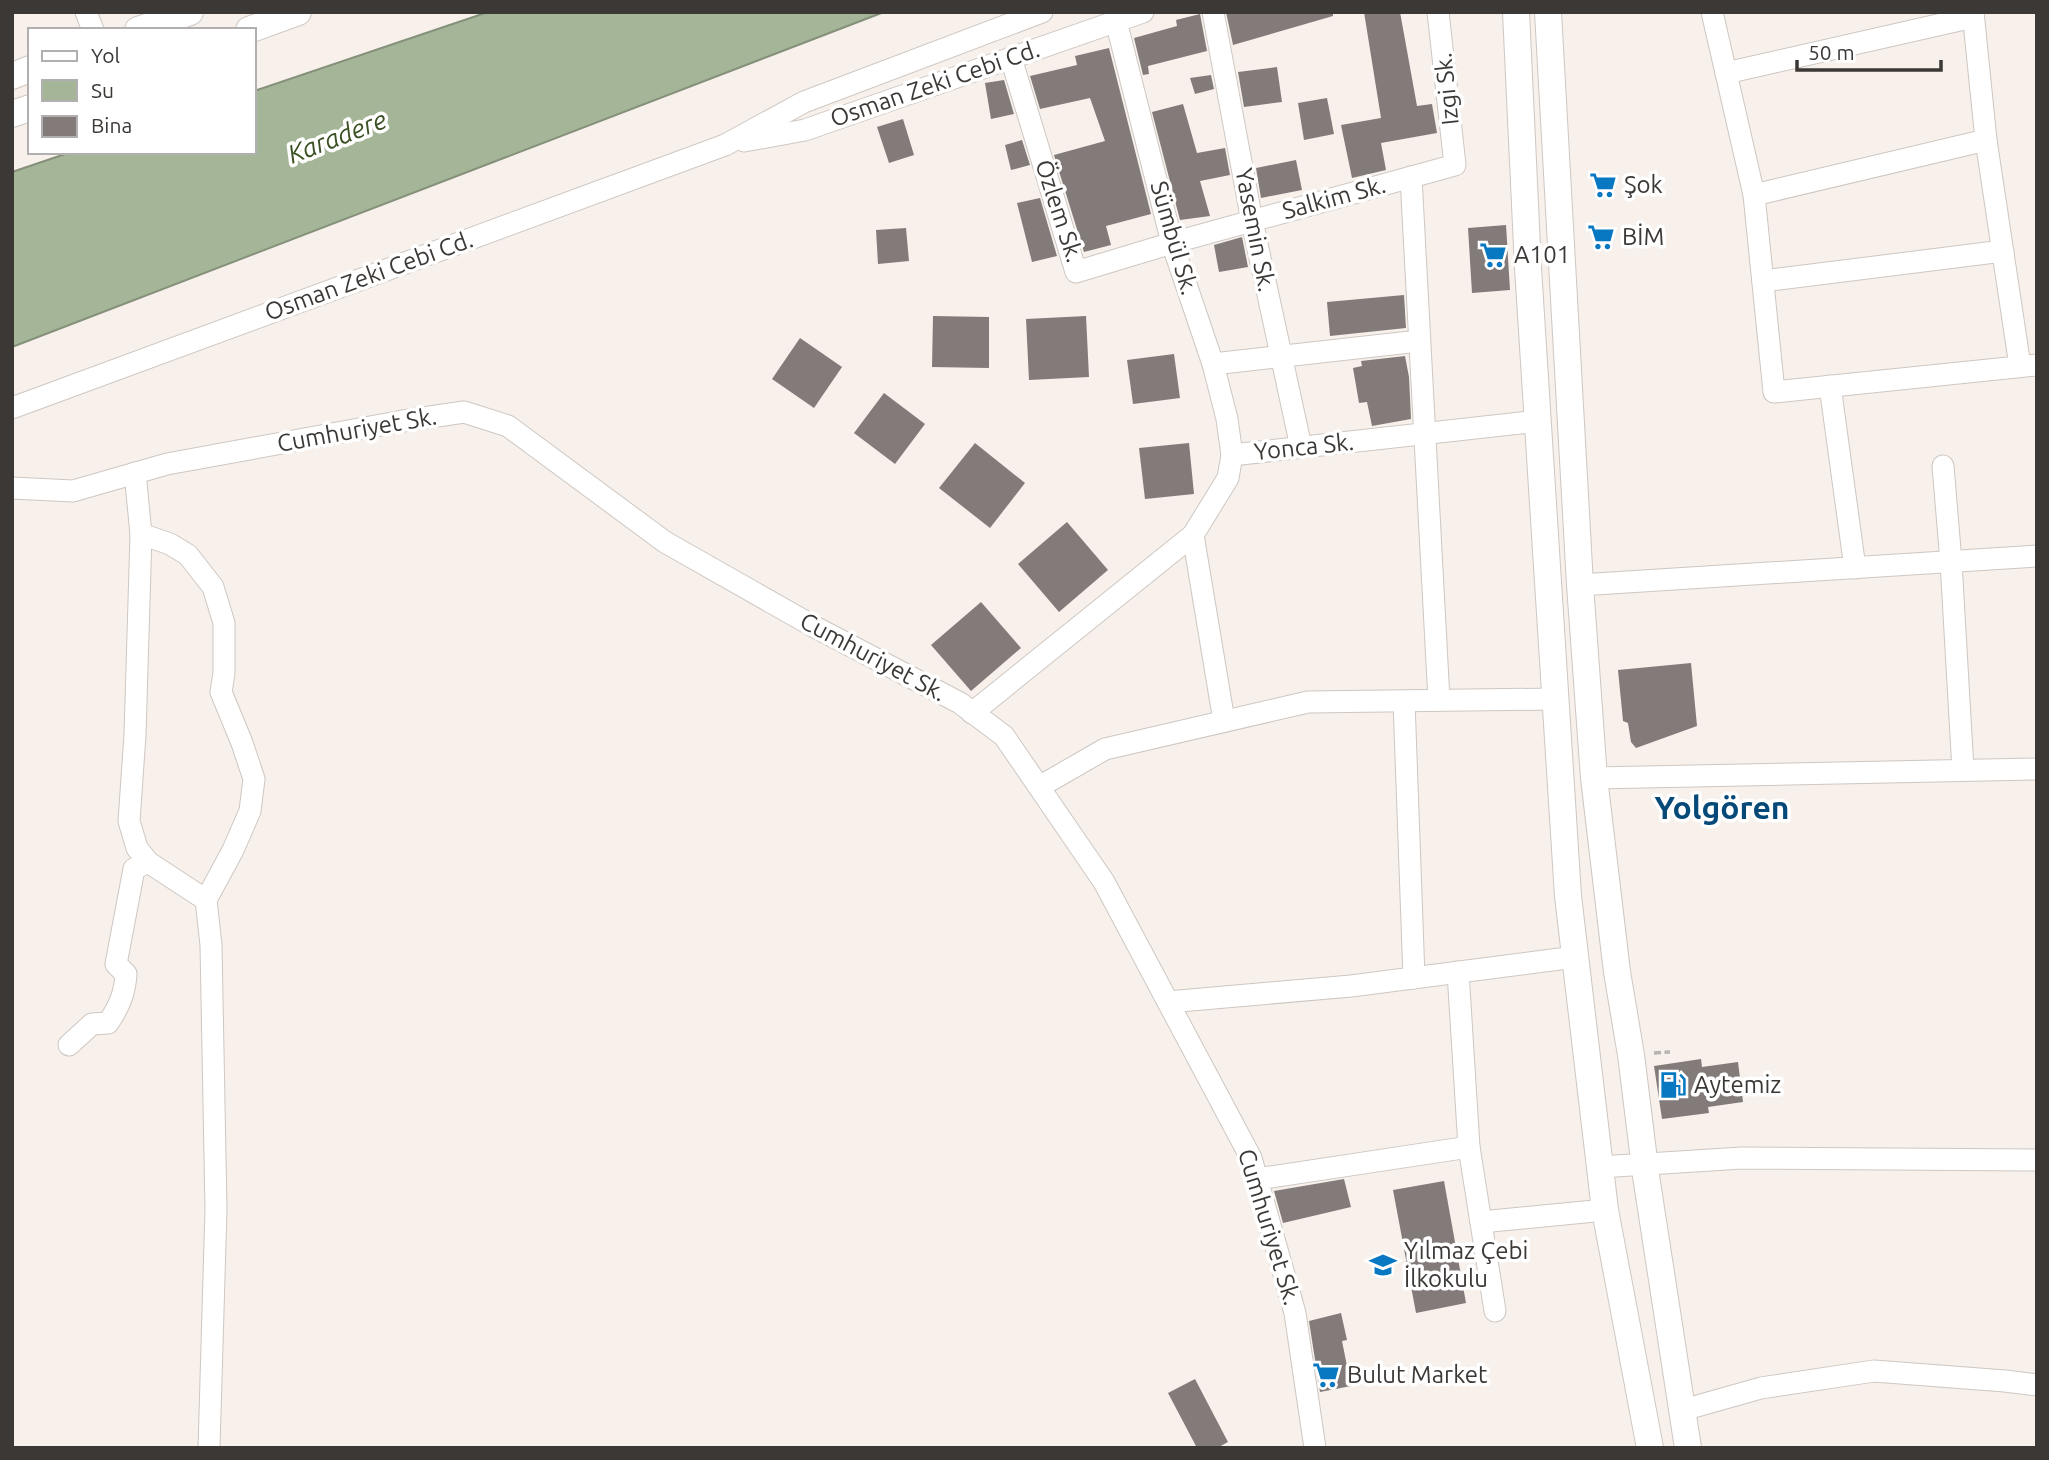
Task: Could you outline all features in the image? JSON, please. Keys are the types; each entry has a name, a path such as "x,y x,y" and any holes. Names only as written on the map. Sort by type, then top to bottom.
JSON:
{"main road":[{"path":"144,28 190,12"},
{"path":"254,28 298,12"},
{"path":"1516,12 1568,896 1605,1210 1650,1448"},
{"path":"1548,12 1580,585 1594,778 1644,1165 1688,1448"}],"street":[{"name":"Osman Zeki Cebi Cd.","path":"12,408 725,145 804,102 1042,12"},
{"name":"Osman Zeki Cebi Cd.","path":"725,145 805,130 1143,12"},
{"name":"Yasemin Sk.","path":"1213,12 1252,221 1301,447"},
{"name":"Izgi Sk.","path":"1438,12 1455,165"},
{"path":"1712,12 1726,73 1754,195 1774,392 2028,365 2003,251 1986,140 1973,15 1726,73"},
{"name":"Sümbül Sk.","path":"1116,21 1172,243 1213,364 1227,419 1232,455"},
{"name":"Özlem Sk.","path":"1011,58 1076,272 1172,243"},
{"path":"1754,195 1986,140"},
{"name":"Salkim Sk.","path":"1172,243 1455,165"},
{"path":"1411,177 1438,700"},
{"path":"1763,281 2003,251"},
{"path":"1213,364 1419,341"},
{"path":"1830,386 1856,568"},
{"name":"Cumhuriyet Sk.","path":"12,488 73,491 167,464 464,412 508,426 665,542 813,626 960,703 1004,736 1104,882 1251,1158 1295,1313 1315,1448"},
{"name":"Yonca Sk.","path":"972,713 1193,535 1228,478 1232,455 1538,421"},
{"path":"1943,466 1963,770"},
{"path":"135,473 141,534 135,735 129,821 137,848 148,862 205,900"},
{"path":"141,534 170,544 188,555 213,587 223,623 224,673 221,692 254,779 250,811 233,850 205,900 211,945 216,1209 209,1448"},
{"path":"1193,535 1224,721"},
{"path":"1580,585 2037,556"},
{"path":"1039,787 1105,749 1308,702 1556,699"},
{"path":"1404,701 1414,978"},
{"path":"1594,778 2037,769"},
{"path":"69,1045 92,1024 108,1023 117,1010 127,974 116,964 134,869 148,862"},
{"path":"1168,1002 1351,986 1575,957"},
{"path":"1458,972 1469,1147 1495,1311"},
{"path":"1257,1179 1469,1147"},
{"path":"1600,1167 1742,1158 2037,1160"},
{"path":"1481,1222 1605,1210"},
{"path":"1682,1410 1761,1388 1874,1371 2037,1385"}],"water":[{"name":"Karadere","path":"488,12 884,12 12,347 12,172 65,154 256,154 256,90"}],"building":[{"path":"1226,12 1333,12 1333,16 1233,45"},
{"path":"1364,12 1400,12 1417,106 1432,104 1437,133 1381,143 1386,170 1352,178 1341,125 1381,118"},
{"path":"1200,14 1207,51 1148,66 1149,74 1143,75 1134,38 1177,26 1176,20"},
{"path":"1109,48 1151,214 1106,226 1111,245 1084,252 1054,155 1105,141 1090,98 1040,109 1030,76 1077,65 1075,56"},
{"path":"1277,67 1282,102 1244,107 1238,72"},
{"path":"1211,75 1214,89 1195,94 1190,78"},
{"path":"1004,80 1014,114 991,119 985,83"},
{"path":"1327,98 1334,134 1304,140 1298,103"},
{"path":"1183,104 1197,153 1225,148 1230,175 1200,181 1210,216 1180,220 1152,112"},
{"path":"903,119 914,155 889,163 877,127"},
{"path":"1022,140 1030,165 1011,170 1005,145"},
{"path":"1296,160 1302,190 1261,198 1256,168"},
{"path":"1040,198 1057,256 1032,262 1017,203"},
{"path":"1506,225 1510,290 1472,293 1468,228"},
{"path":"906,228 909,261 878,264 876,230"},
{"path":"1242,237 1248,267 1219,272 1214,245"},
{"path":"1404,295 1406,328 1330,336 1327,302"},
{"path":"933,316 989,317 989,368 932,367"},
{"path":"1086,316 1089,377 1029,380 1026,319"},
{"path":"800,338 842,367 814,408 772,379"},
{"path":"1174,354 1180,398 1133,404 1127,360"},
{"path":"1405,356 1411,419 1372,426 1367,402 1359,403 1353,368 1362,366 1361,361"},
{"path":"884,393 925,424 895,464 854,433"},
{"path":"975,443 1025,483 990,528 939,488"},
{"path":"1189,443 1194,494 1145,499 1139,448"},
{"path":"1067,522 1108,570 1059,612 1018,564"},
{"path":"981,602 1021,648 971,691 931,645"},
{"path":"1691,663 1697,726 1636,748 1631,742 1628,723 1623,721 1618,670"},
{"path":"1701,1059 1702,1067 1738,1062 1743,1102 1708,1107 1709,1113 1662,1119 1654,1066"},
{"path":"1344,1179 1351,1207 1283,1223 1274,1191"},
{"path":"1444,1181 1466,1303 1416,1313 1393,1190"},
{"path":"1341,1313 1347,1340 1342,1341 1351,1386 1320,1392 1309,1321"},
{"path":"1195,1379 1228,1442 1217,1448 1197,1448 1168,1393"}],"place":[{"name":"Şok","path":"1603,185"},
{"name":"BİM","path":"1601,237"},
{"name":"A101","path":"1493,255"},
{"name":"Aytemiz","path":"1673,1085"},
{"name":"Yılmaz Çebi İlkokulu","path":"1383,1265"},
{"name":"Bulut Market","path":"1326,1375"}],"district":[{"name":"Yolgören","path":"1722,808"}]}
